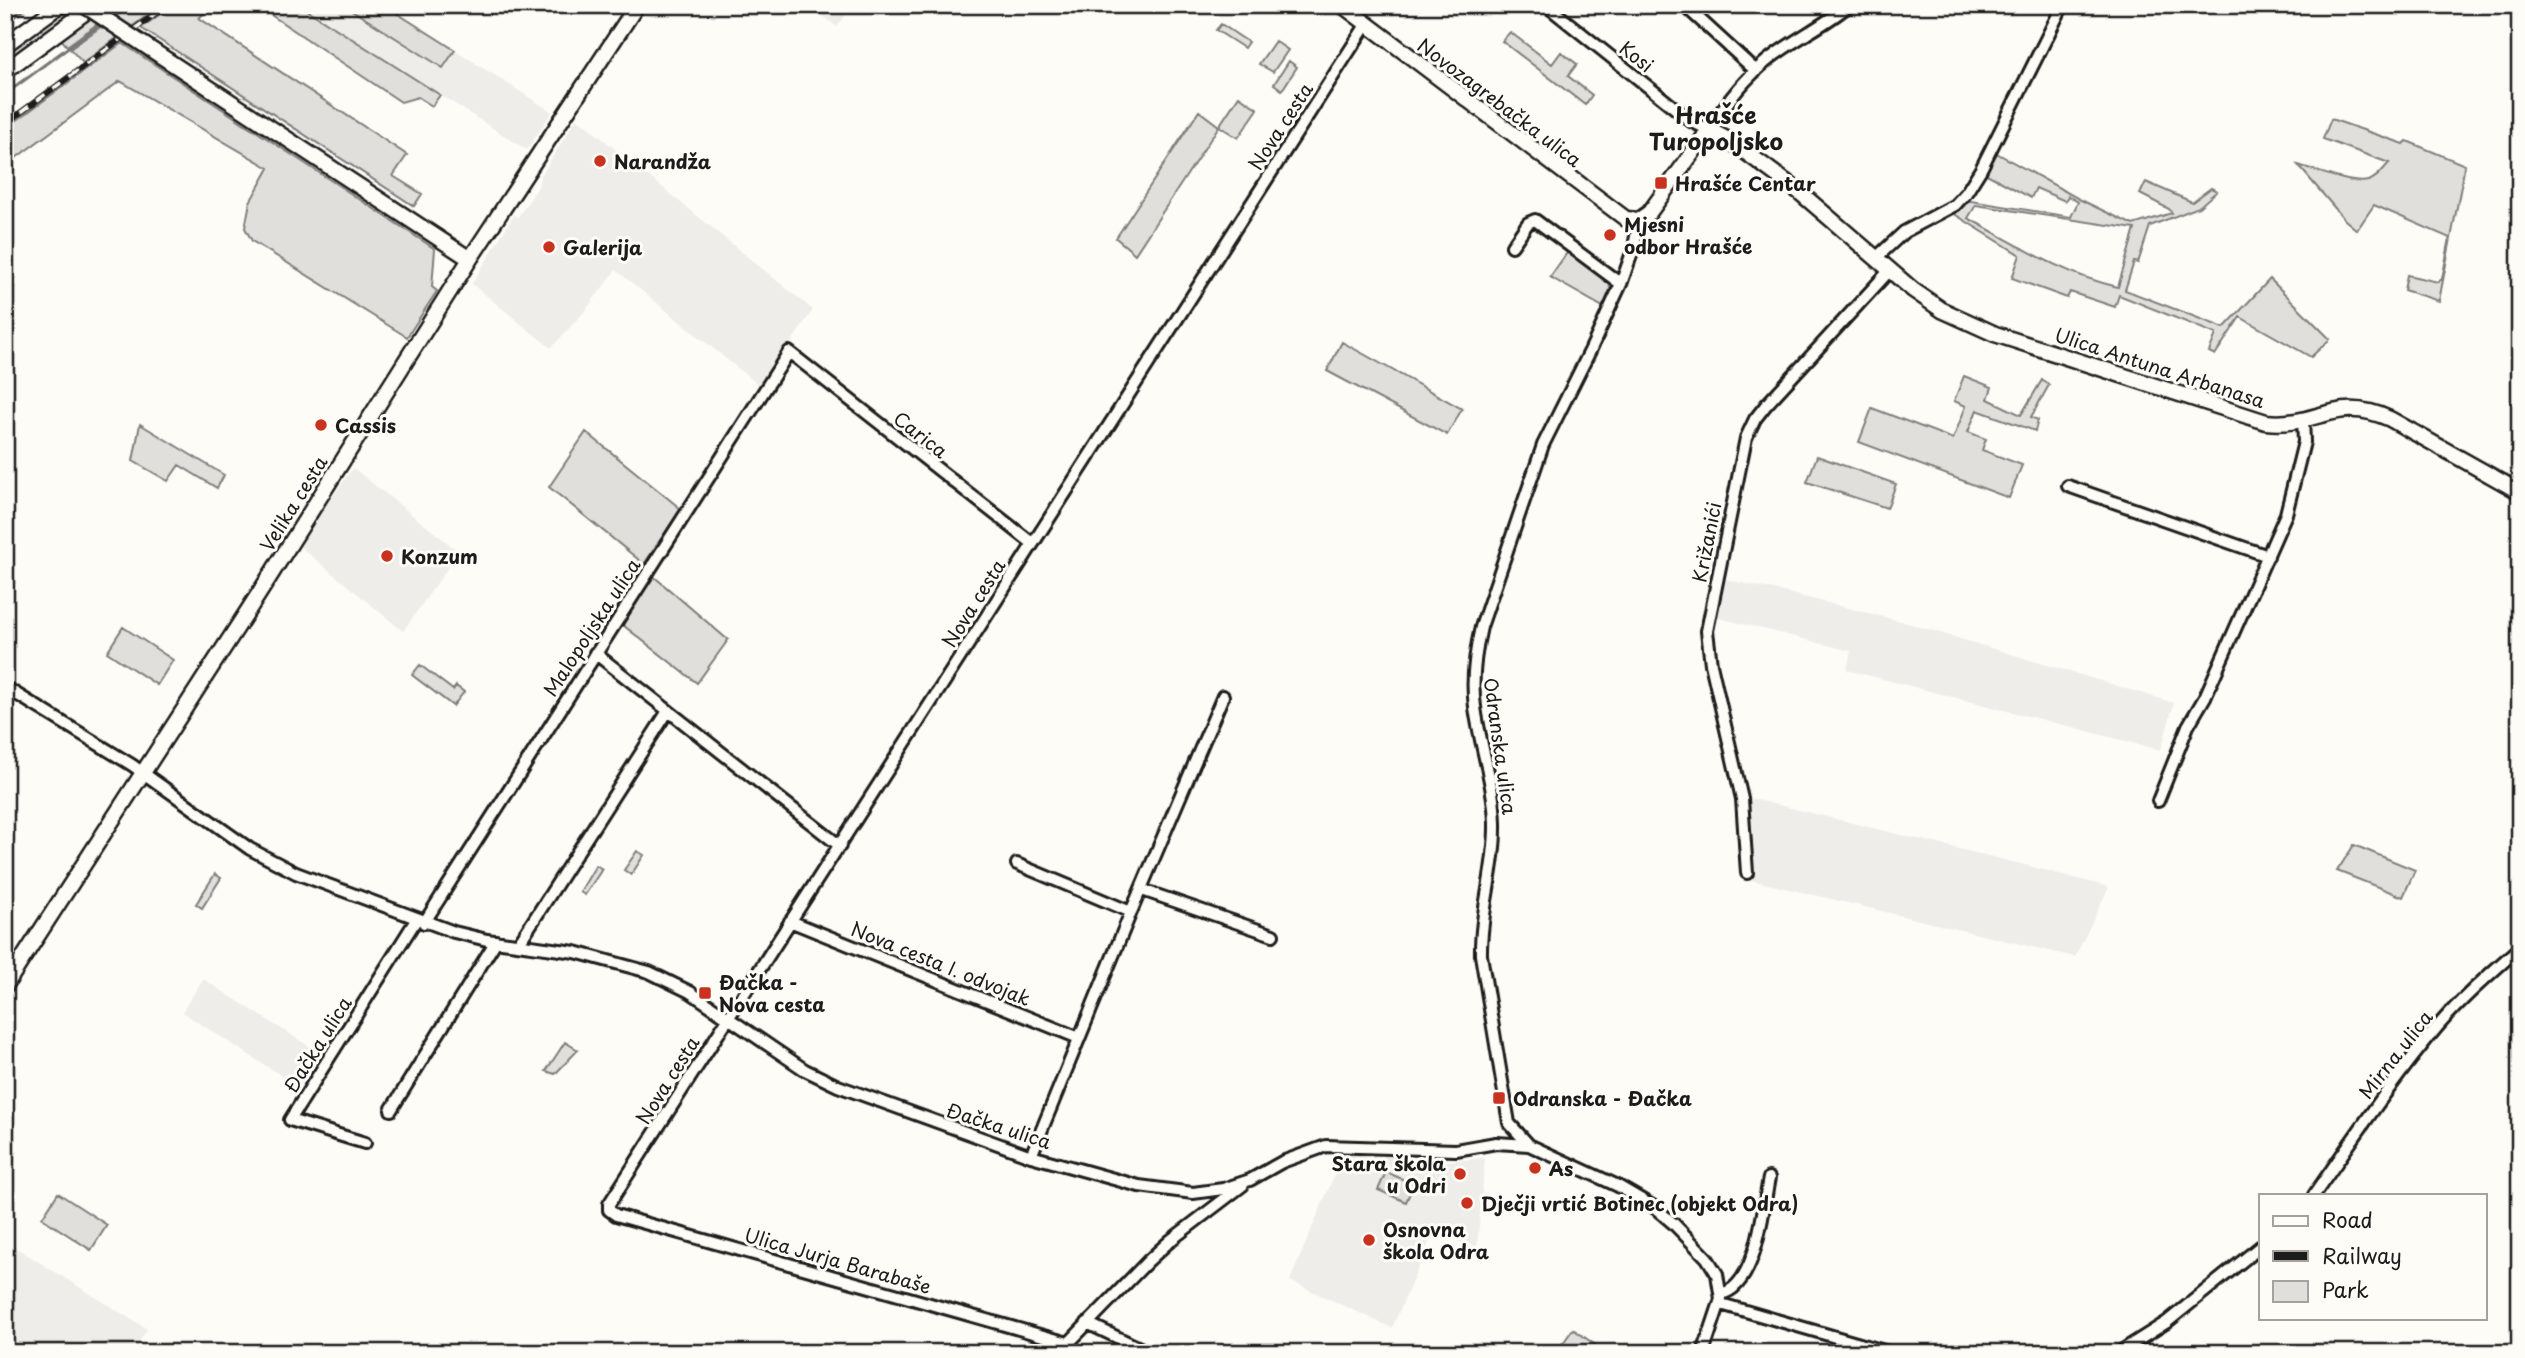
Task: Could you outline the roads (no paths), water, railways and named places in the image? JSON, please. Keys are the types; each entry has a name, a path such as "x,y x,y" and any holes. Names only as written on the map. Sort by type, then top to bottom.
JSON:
{"main road":[{"path":"5,45 60,5"},
{"path":"84,5 470,259"},
{"path":"5,71 95,5"},
{"name":"Velika cesta","path":"5,986 470,259 637,5"},
{"name":"Novozagrebačka ulica","path":"1342,5 1618,214 1626,219 1639,220"},
{"path":"1639,220 1649,213 1709,130"},
{"name":"Ulica Antuna Arbanasa","path":"1709,130 1722,135 1797,190 1928,302 1995,334 2258,420 2281,423 2351,408 2377,413 2520,492"}],"street":[{"name":"Kosi","path":"1546,5 1691,121 1709,130"},
{"path":"1684,5 1756,71"},
{"path":"1709,130 1728,102 1770,58 1823,25 1849,5"},
{"path":"1877,257 1904,232 1955,205 1966,193 1981,169 2063,5"},
{"name":"Nova cesta","path":"611,1201 1366,24"},
{"path":"1512,246 1528,223 1535,220 1621,284"},
{"name":"Odranska ulica","path":"1639,220 1634,247 1621,284 1543,445 1485,612 1475,655 1475,708 1493,791 1495,820 1492,864 1481,935 1481,956 1499,1051 1507,1116 1513,1128 1529,1145 1618,1186 1654,1207 1707,1258 1717,1274 1721,1299"},
{"name":"Križanići","path":"1746,873 1742,799 1711,664 1707,631 1746,438 1756,417 1766,405 1890,270"},
{"name":"Carica","path":"789,352 1032,543"},
{"name":"Malopoljska ulica","path":"420,921 789,352"},
{"path":"2158,801 2188,726 2205,696 2292,496 2305,434 2303,419"},
{"path":"2068,486 2268,556"},
{"path":"595,653 840,846"},
{"name":"Đačka ulica","path":"5,687 132,765 234,839 296,873 420,921 469,936 575,952 632,966 677,984 805,1070 838,1086 1031,1156 1139,1186 1193,1193 1223,1189 1250,1180 1282,1162 1326,1146 1456,1150 1496,1143 1529,1145"},
{"path":"1031,1156 1223,696"},
{"path":"519,943 668,711"},
{"path":"1017,864 1131,912"},
{"path":"1142,890 1273,935"},
{"name":"Nova cesta I. odvojak","path":"790,920 1079,1038"},
{"name":"Đačka ulica","path":"365,1143 290,1120 420,921"},
{"path":"391,1110 496,941"},
{"name":"Mirna ulica","path":"2315,1194 2403,1069 2440,1024 2520,947"},
{"path":"1496,1143 1504,1130 1507,1116"},
{"path":"1703,1353 1721,1299 1737,1286 1750,1264 1758,1239 1769,1178"},
{"path":"1059,1353 1156,1254 1250,1180"},
{"path":"1193,1193 1206,1204 1205,1215"},
{"name":"Ulica Jurja Barabaše","path":"611,1201 609,1210 616,1215 1068,1343"},
{"path":"2118,1353 2167,1322 2259,1248"},
{"path":"1721,1299 1891,1353"},
{"path":"1087,1323 1150,1353"}],"waterway":[{"path":"5,24 30,5"},
{"path":"109,18 127,5"},
{"path":"5,94 102,23"}],"railway":[{"path":"5,124 167,5"}],"place":[{"name":"Narandža","path":"600,161"},
{"name":"Hrašće Centar","path":"1661,183"},
{"name":"Mjesni odbor Hrašće","path":"1610,235"},
{"name":"Galerija","path":"549,247"},
{"name":"Cassis","path":"321,425"},
{"name":"Konzum","path":"387,556"},
{"name":"Đačka - Nova cesta","path":"705,993"},
{"name":"Odranska - Đačka","path":"1499,1098"},
{"name":"As","path":"1535,1168"},
{"name":"Stara škola u Odri","path":"1460,1174"},
{"name":"Dječji vrtić Botinec (objekt Odra)","path":"1467,1203"},
{"name":"Osnovna škola Odra","path":"1369,1240"}],"district":[{"name":"Hrašće Turopoljsko","path":"1716,127"}]}
